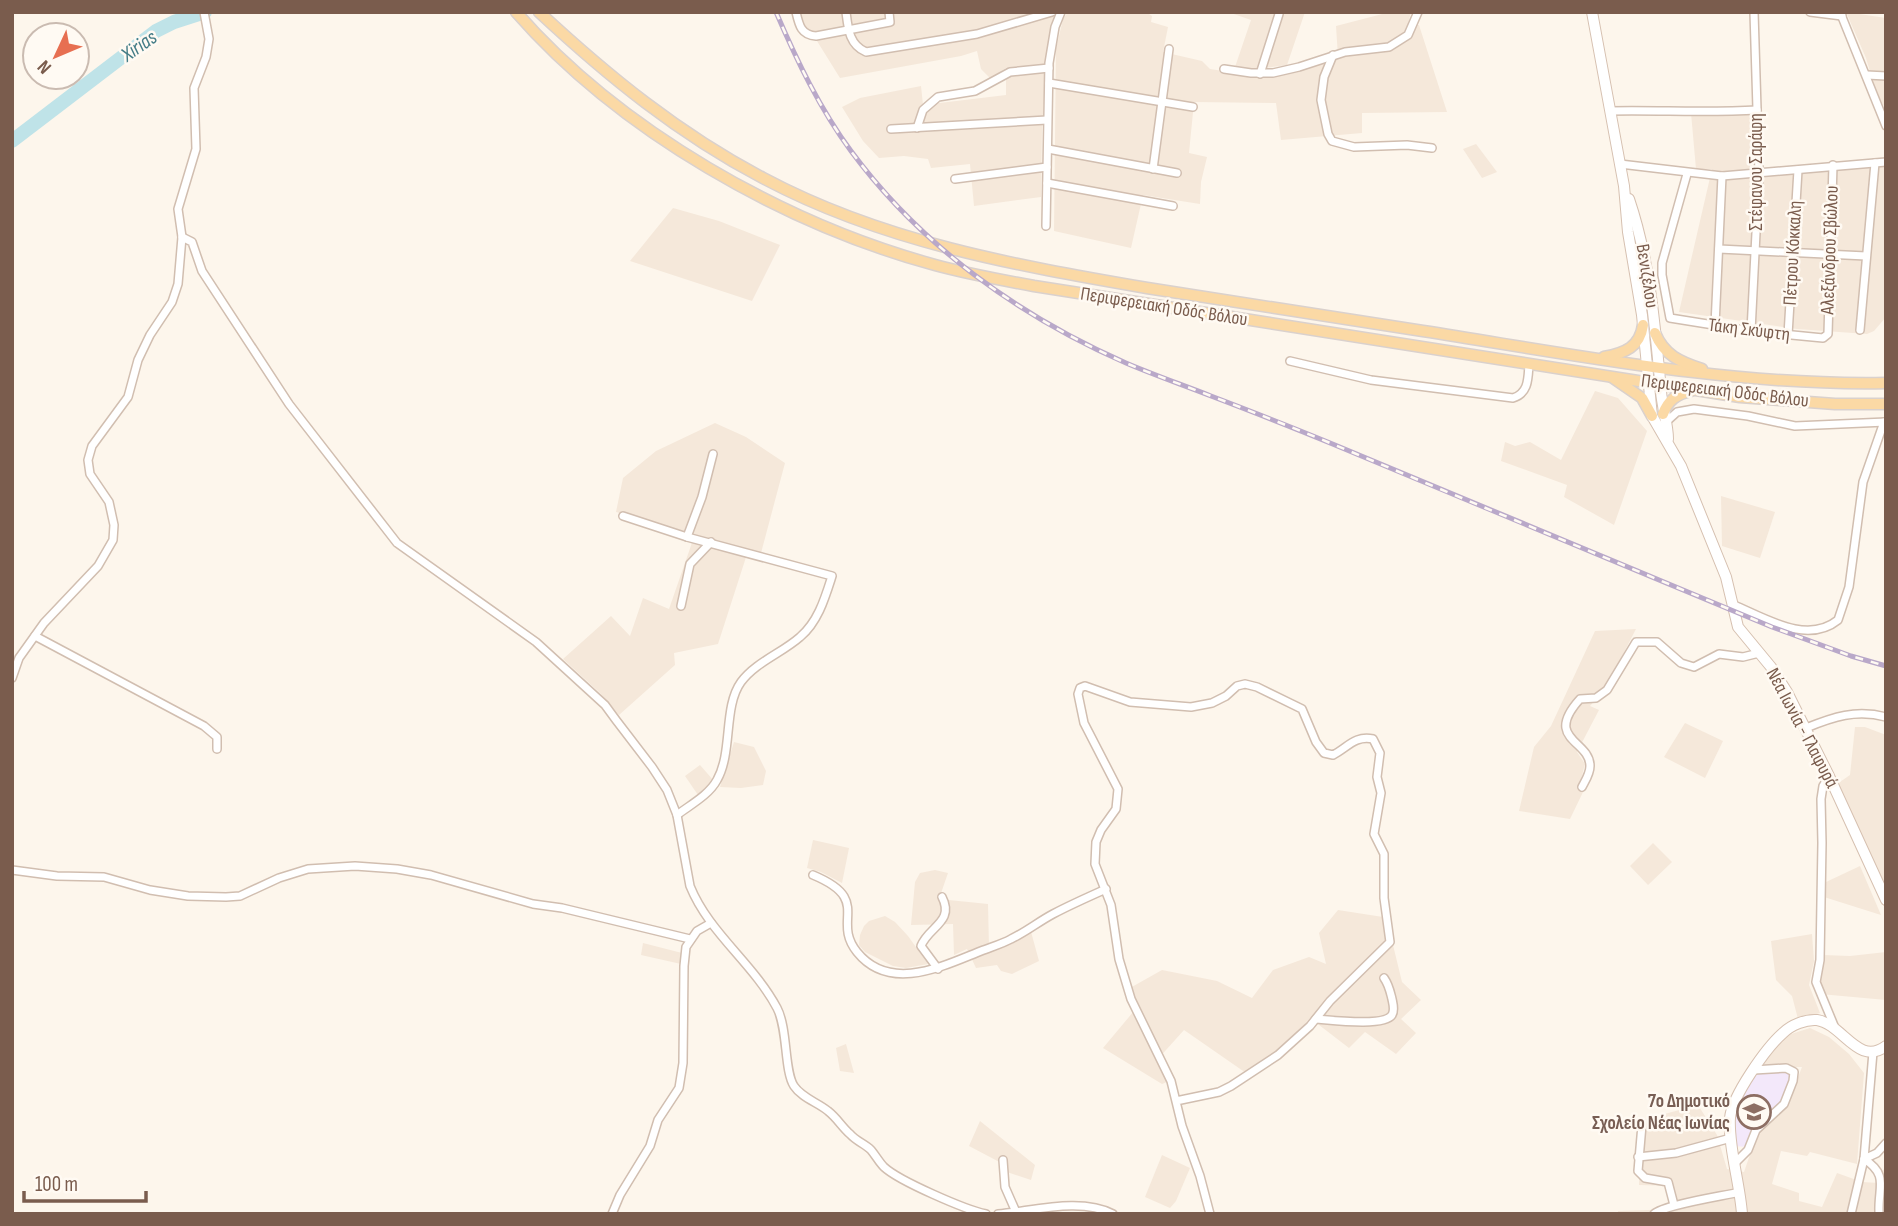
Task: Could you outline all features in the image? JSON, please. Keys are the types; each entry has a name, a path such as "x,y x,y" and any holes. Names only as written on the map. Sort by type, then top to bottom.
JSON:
{"main road":[{"path":"508,12 533,31"},
{"name":"Περιφερειακή Οδός Βόλου","path":"516,12 533,31 614,103 716,173 775,204 873,244 934,265 1034,286 1698,390 1769,399 1886,404"},
{"name":"Βενιζέλου","path":"1592,12 1624,186 1628,232 1643,325 1653,367"},
{"name":"Περιφερειακή Οδός Βόλου","path":"540,13 635,97 726,158 824,207 913,239 1008,264 1083,277 1728,377"},
{"name":"Βενιζέλου","path":"1624,186 1639,230 1655,332 1653,367"},
{"path":"1598,358 1623,353 1633,347 1640,337 1643,325"},
{"path":"1655,332 1663,348 1673,357 1728,377 1773,381 1886,383"},
{"name":"Νέα Ιωνία - Γλαφυρά","path":"1653,367 1660,418 1668,443 1681,466 1726,578 1738,627 1781,682 1806,728 1886,900"},
{"path":"1608,375 1638,394 1660,418 1674,397 1698,390"},
{"path":"1742,1214 1731,1138 1732,1108 1754,1070 1777,1039 1794,1026 1809,1020 1819,1021 1836,1030 1861,1050 1872,1052 1886,1046"}],"street":[{"path":"796,12 800,26 806,34 816,36 890,22 889,12"},
{"path":"846,12 848,31 856,46 869,52 978,33 1052,12"},
{"path":"1046,226 1049,68 1053,36 1061,12"},
{"path":"1224,69 1260,74 1291,69 1333,55 1383,48 1396,44 1412,29 1418,12"},
{"name":"Στέφανου Σαράφη","path":"1751,331 1759,174 1754,12"},
{"path":"1810,12 1841,14 1886,126"},
{"path":"1260,74 1279,14"},
{"path":"12,678 19,658 35,636 51,615 98,566 113,540 113,517 109,502 90,474 90,453 100,434 128,397 143,348 176,293 182,237 178,209 198,141 193,102 194,88 208,48 209,31 205,16"},
{"path":"1153,169 1169,49"},
{"path":"1333,55 1324,77 1321,100 1332,141 1354,147 1407,145 1432,148"},
{"path":"917,128 925,107 941,96 975,91 1010,72 1049,68"},
{"path":"1867,75 1886,76"},
{"path":"1049,83 1193,107"},
{"path":"1610,111 1756,110"},
{"path":"891,129 1047,120"},
{"path":"1048,149 1177,173"},
{"path":"1620,164 1687,174 1722,176 1886,162"},
{"path":"1860,330 1875,163"},
{"name":"Αλεξάνδρου Σβώλου","path":"1828,334 1833,165"},
{"path":"955,179 1047,167"},
{"name":"Πέτρου Κόκκαλη","path":"1788,335 1798,170"},
{"name":"Τάκη Σκύφτη","path":"1687,174 1662,264 1670,318 1788,335 1823,338 1828,334"},
{"path":"1715,325 1722,176"},
{"path":"1047,183 1173,206"},
{"path":"182,237 192,242 202,271 289,404 388,533 405,551 458,585 536,642 605,705 652,767 667,790 677,815 690,886 711,923 778,1009 787,1042 790,1078 797,1090 827,1109 849,1134 866,1145 879,1163 894,1174 928,1192 986,1214"},
{"path":"1719,249 1866,256"},
{"path":"1290,361 1371,380 1513,398 1521,396 1526,388 1529,363"},
{"path":"1660,418 1694,409 1748,416 1794,426 1885,422 1863,482 1849,587 1838,620 1820,631 1806,631 1734,605"},
{"path":"687,537 702,497 713,454"},
{"path":"623,516 687,537 832,576 826,596 809,628 755,668 740,684 733,703 729,741 718,778 704,794 677,815"},
{"path":"681,606 690,564 711,542"},
{"path":"35,636 204,726 216,737 217,749"},
{"path":"1582,787 1589,773 1590,763 1586,754 1567,735 1571,712 1580,699 1596,698 1606,690 1636,642 1657,642 1681,663 1694,667 1719,654 1743,657 1759,653"},
{"path":"1176,1101 1219,1092 1278,1055 1391,942 1384,898 1384,854 1374,834 1381,793 1377,777 1381,757 1373,739 1357,739 1338,753 1328,755 1320,749 1302,709 1251,685 1237,686 1212,703 1191,707 1130,702 1091,687 1080,688 1077,694 1084,723 1118,789 1116,808 1096,842 1095,864 1111,905 1119,959 1128,991 1171,1081 1176,1101 1210,1214"},
{"path":"1806,728 1862,712 1886,717"},
{"path":"1829,776 1823,786 1821,799 1820,960 1816,982 1836,1030"},
{"path":"12,870 57,876 104,877 150,890 188,896 226,897 240,896 279,878 308,869 355,866 397,869 430,875 533,904 562,908 690,939"},
{"path":"813,875 832,883 845,897 852,944 863,958 881,968 903,974 938,969 1012,939 1106,888"},
{"path":"938,969 921,946 926,936 943,920 946,905 942,897"},
{"path":"612,1214 620,1195 650,1146 658,1120 680,1088 683,1063 684,966 690,939 697,930 711,923"},
{"path":"1316,1019 1387,1019 1394,1012 1394,1006 1389,985 1384,978"},
{"path":"1851,1214 1864,1159 1872,1052"},
{"path":"1736,1162 1748,1150 1756,1130 1784,1104 1793,1081 1794,1073 1791,1069 1754,1070"},
{"path":"1642,1125 1638,1171 1642,1177 1664,1181 1670,1185 1674,1205"},
{"path":"1638,1157 1676,1153 1731,1138"},
{"path":"1864,1159 1877,1153 1886,1143"},
{"path":"1864,1159 1872,1164 1881,1178 1879,1213"},
{"path":"1003,1160 1005,1187 1016,1212"},
{"path":"1654,1214 1674,1205 1740,1192"},
{"path":"1879,1213 1886,1202"},
{"path":"998,1214 1084,1205 1113,1214"}],"shaded area":[{"path":"800,12 1058,12 1048,44 1042,127 1041,197 974,206 970,164 931,168 928,159 904,156 879,158 863,141 842,107 860,98 921,86 923,105 1006,95 1006,68 991,79 981,69 977,51 840,78 812,33 802,26"},
{"path":"1068,12 1146,12 1152,16 1151,22 1168,27 1163,52 1202,61 1210,69 1263,77 1338,57 1336,26 1390,12 1411,12 1408,24 1419,25 1447,112 1362,113 1362,133 1281,140 1276,103 1194,102 1189,153 1207,157 1201,182 1200,204 1143,195 1131,248 1054,231 1056,49 1063,19"},
{"path":"1228,12 1305,12 1287,65 1257,69 1235,67 1251,20"},
{"path":"1846,12 1886,18 1886,110 1876,92 1866,58"},
{"path":"1750,111 1752,175 1886,165 1886,317 1874,331 1867,334 1797,329 1679,312 1712,169 1696,169 1691,113"},
{"path":"1476,144 1497,172 1482,178 1463,149"},
{"path":"673,208 719,221 780,245 752,301 630,261"},
{"path":"1595,391 1618,398 1647,431 1614,525 1564,497 1567,485 1501,461 1505,442 1515,446 1530,442 1561,460"},
{"path":"715,423 746,437 785,463 761,553 748,551 718,644 674,653 675,665 619,715 600,693 563,659 611,616 630,636 643,598 669,609 695,534 616,512 623,478 656,451"},
{"path":"1721,496 1775,512 1760,558 1722,546"},
{"path":"1636,629 1605,689 1590,706 1599,710 1577,752 1585,764 1579,787 1584,790 1570,819 1519,811 1534,747 1551,726 1595,631"},
{"path":"1685,723 1723,741 1705,778 1664,757"},
{"path":"1855,727 1865,727 1886,735 1886,893 1837,784 1850,775"},
{"path":"734,742 754,747 766,771 763,785 720,787"},
{"path":"700,765 714,781 698,795 685,776"},
{"path":"813,840 849,848 842,883 807,868"},
{"path":"1653,843 1672,862 1648,885 1630,866"},
{"path":"1860,866 1881,915 1824,897 1826,882"},
{"path":"935,870 948,873 939,899 988,904 989,947 1030,928 1039,961 1012,974 1001,971 997,965 976,968 967,949 954,955 953,924 911,925 915,882 920,873"},
{"path":"1338,910 1383,917 1387,944 1393,945 1402,982 1421,1000 1401,1019 1416,1033 1396,1054 1365,1032 1349,1048 1310,1018 1286,1046 1246,1073 1184,1030 1157,1060 1167,1082 1162,1084 1103,1048 1139,1005 1130,988 1162,970 1217,981 1252,998 1273,970 1309,957 1326,964 1319,933"},
{"path":"885,916 908,936 928,964 906,968 893,966 865,952 859,945 864,926 869,921"},
{"path":"1812,934 1814,961 1809,985 1820,1013 1798,1019 1792,996 1776,980 1771,941"},
{"path":"643,943 682,953 681,964 641,955"},
{"path":"1886,952 1886,1000 1820,994 1818,982 1823,955 1850,956"},
{"path":"1810,1028 1829,1037 1849,1054 1864,1073 1857,1164 1810,1152 1807,1156 1781,1151 1772,1184 1799,1193 1799,1201 1822,1207 1837,1173 1862,1182 1879,1183 1880,1172 1886,1168 1886,1214 1618,1214 1618,1211 1677,1209 1673,1186 1639,1185 1642,1120 1698,1105 1717,1135 1727,1169 1744,1172 1758,1131 1787,1106 1802,1067 1761,1067 1772,1050 1788,1035"},
{"path":"846,1044 854,1073 840,1071 836,1048"},
{"name":"7ο Δημοτικό Σχολείο Νέας Ιωνίας","path":"1760,1071 1788,1071 1793,1074 1782,1103 1754,1130 1747,1147 1734,1146 1736,1106"},
{"path":"980,1121 1035,1165 1031,1180 1007,1172 1007,1166 969,1146"},
{"path":"1162,1155 1190,1168 1176,1201 1170,1208 1145,1197"}],"waterway":[{"name":"Xirias","path":"12,141 156,31 205,12"}],"railway":[{"path":"776,12 829,118 851,151 879,185 908,218 975,275 1048,323 1137,367 1320,439 1772,627 1886,666"}],"place":[{"name":"7ο Δημοτικό Σχολείο Νέας Ιωνίας","path":"1754,1112"}]}
